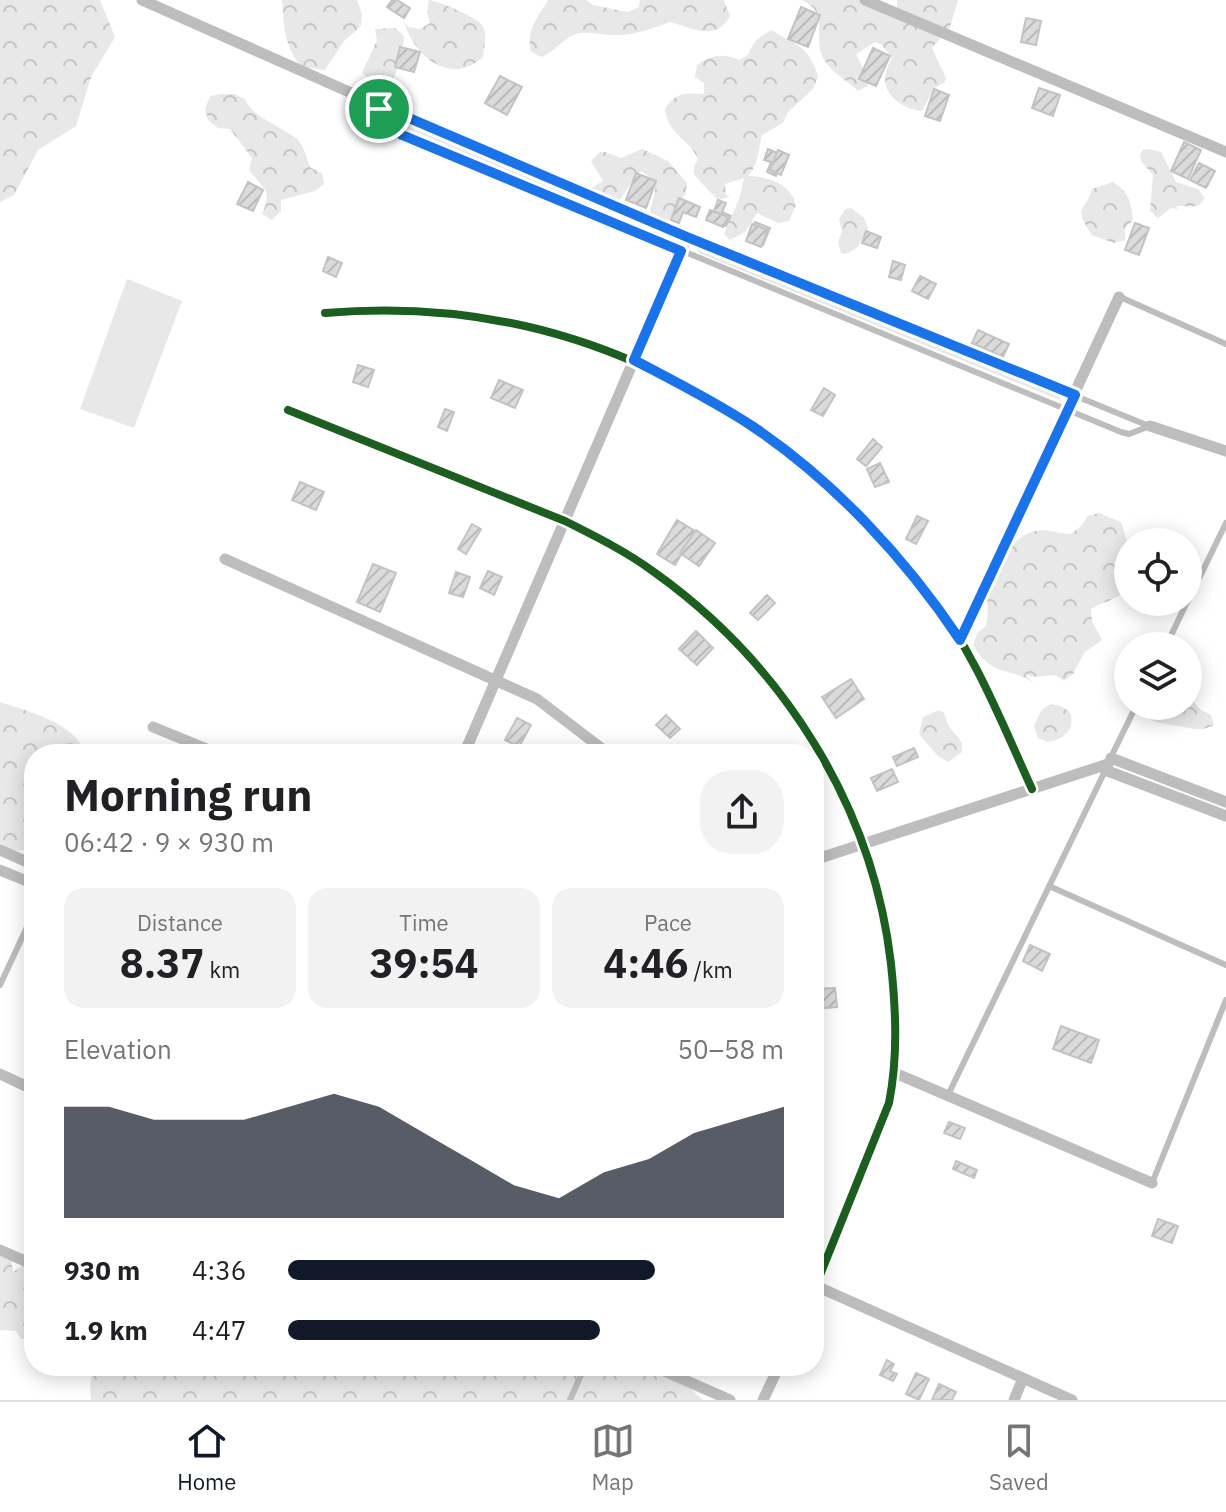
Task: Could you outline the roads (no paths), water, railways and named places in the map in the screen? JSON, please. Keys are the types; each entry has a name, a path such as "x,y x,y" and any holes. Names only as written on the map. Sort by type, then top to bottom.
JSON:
{"street":[{"path":"142,0 374,103"},
{"path":"865,0 1226,152"},
{"path":"468,744 687,237"},
{"path":"960,640 1119,297"},
{"path":"325,313 402,309 519,324 634,360 701,394 754,427 802,464 873,531 927,591 960,640 1032,789"},
{"path":"288,410 565,521 653,571 730,637 764,672 794,710 814,744"},
{"path":"1150,426 1226,451"},
{"path":"225,559 537,699 596,744"},
{"path":"153,727 195,744"},
{"path":"824,761 864,843 875,876 888,937 896,1005 895,1073 889,1103 824,1261"},
{"path":"824,857 1108,764 1226,802"},
{"path":"1108,764 1226,816"},
{"path":"0,850 24,861"},
{"path":"0,870 24,880"},
{"path":"895,1073 1152,1183"},
{"path":"0,1074 24,1085"},
{"path":"0,1250 24,1258"},
{"path":"824,1285 1072,1400"},
{"path":"676,1376 730,1400"},
{"path":"763,1400 774,1376"},
{"path":"1014,1400 1023,1378"}],"lane":[{"path":"374,103 687,237 1150,426"},
{"path":"374,103 402,135 1129,434 1150,426"},
{"path":"1119,297 1226,344"},
{"path":"1202,572 1226,523"},
{"path":"948,1095 1129,720"},
{"path":"1049,886 1226,965"},
{"path":"0,985 24,933"},
{"path":"1152,1183 1226,1000"},
{"path":"570,1400 581,1376"}]}
